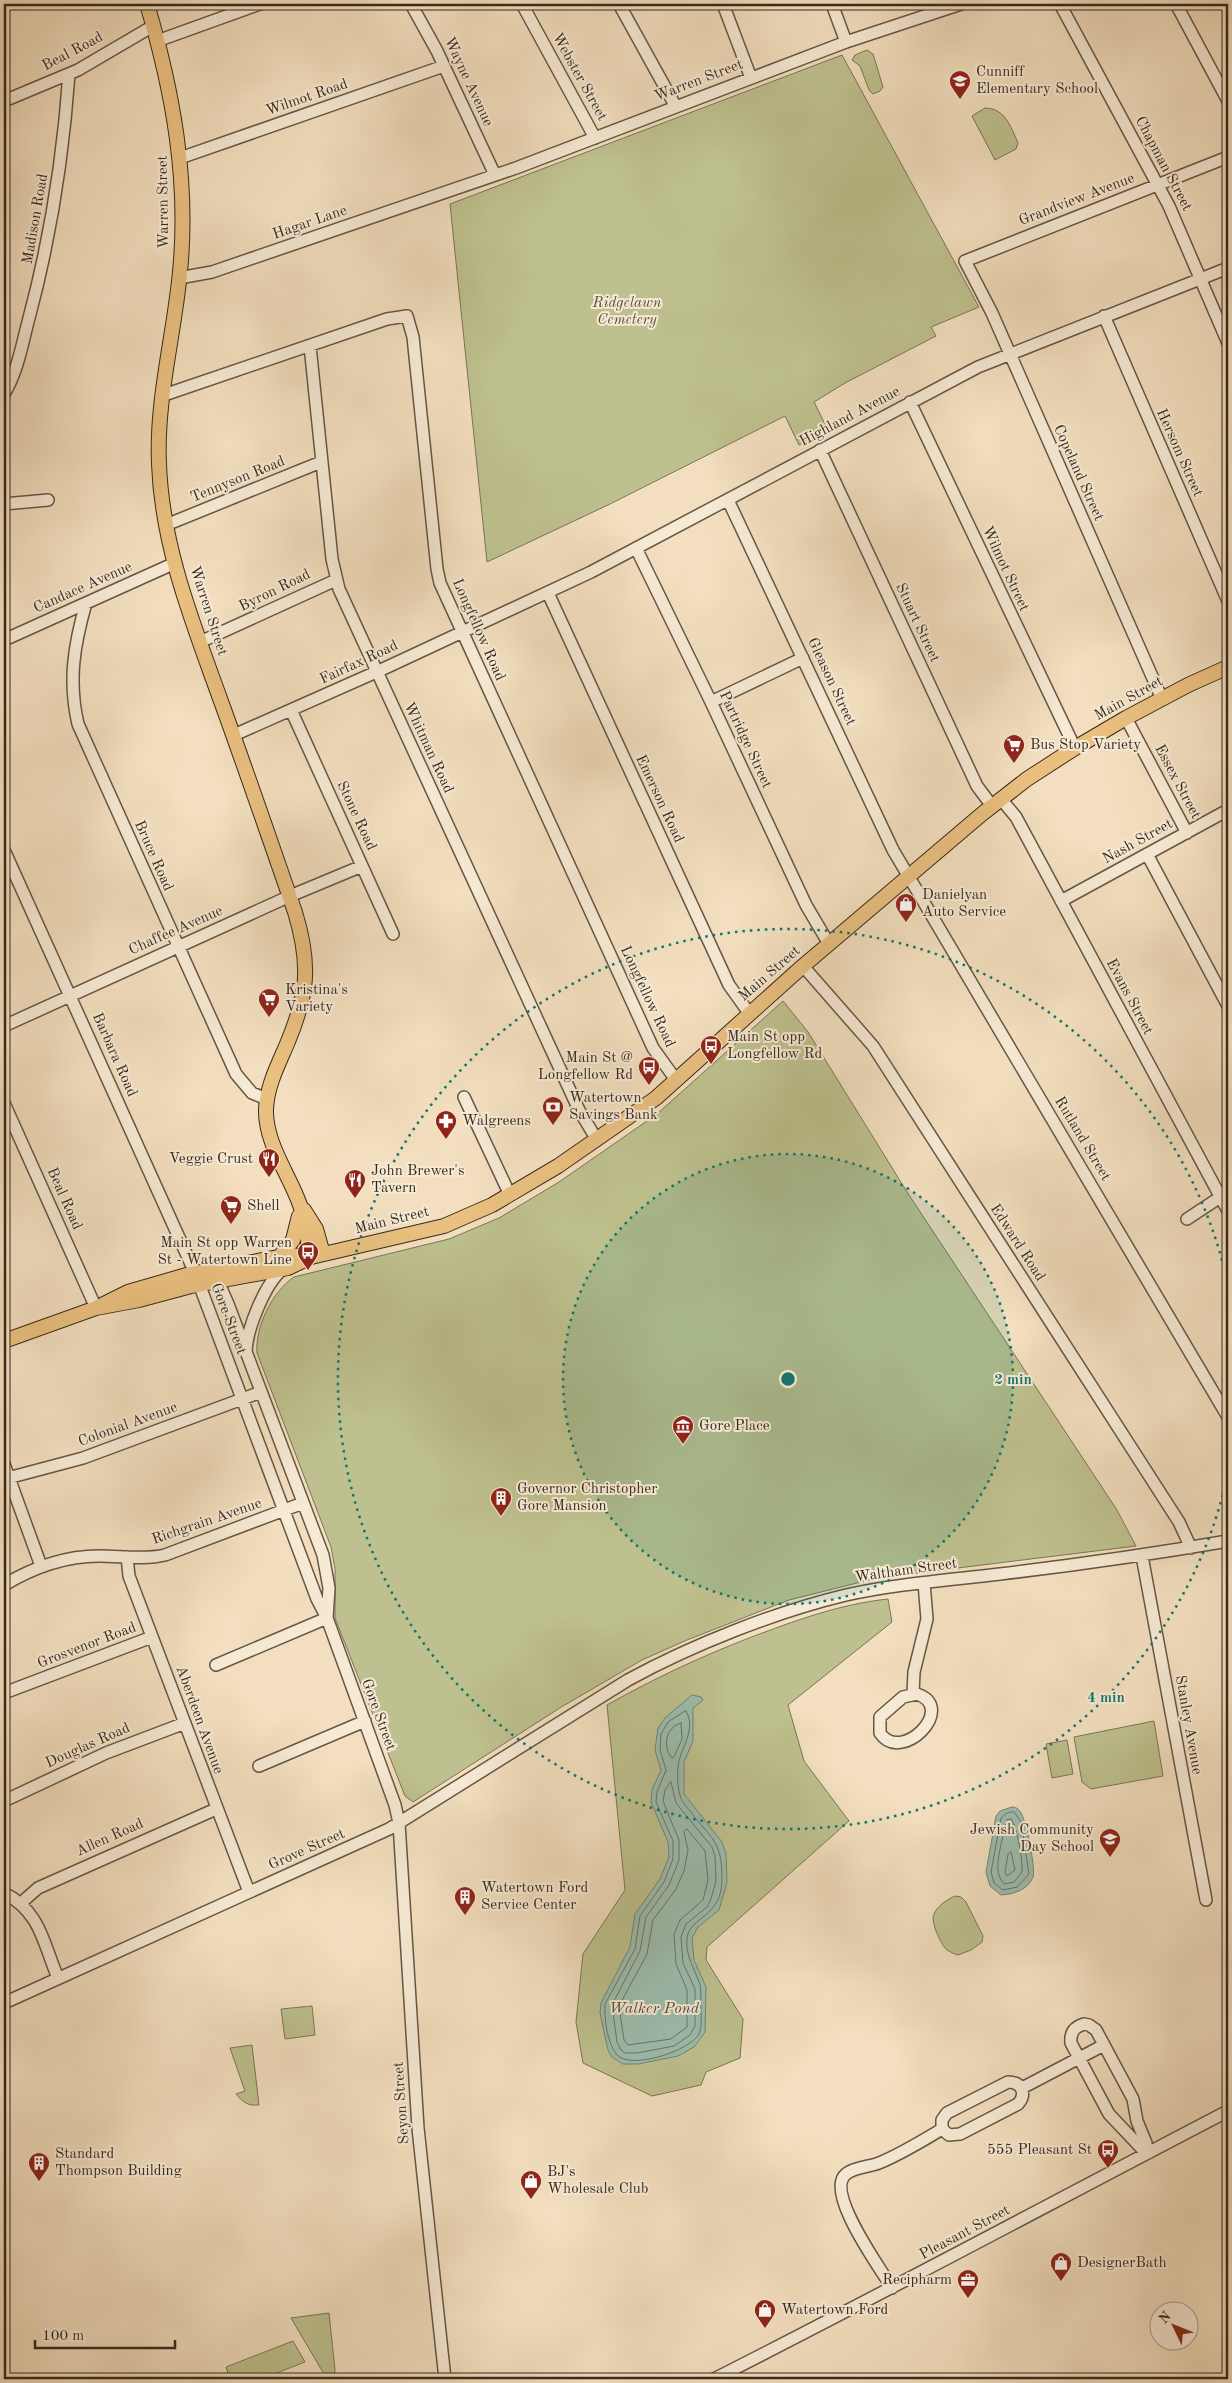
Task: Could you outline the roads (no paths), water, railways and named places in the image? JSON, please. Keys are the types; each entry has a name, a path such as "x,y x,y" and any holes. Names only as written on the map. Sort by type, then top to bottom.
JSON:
{"main road":[{"name":"Warren Street","path":"147,4 172,106 180,158 183,197 180,278 164,395 159,463 166,526 175,563 200,642 301,930 306,957 306,981 295,1022 278,1063 267,1099 269,1130 300,1206 316,1230 317,1256"},
{"name":"Main Street","path":"197,1279 215,1281 282,1262 301,1254 317,1256 444,1226 477,1213 510,1195 597,1140 641,1109 803,966 997,803 1075,748 1126,718 1228,667"},
{"path":"282,1262 295,1237 300,1206"},
{"name":"Main Street","path":"4,1341 96,1308 139,1300 197,1279 282,1262"}],"street":[{"path":"157,41 260,4"},
{"name":"Wayne Avenue","path":"411,4 444,66 495,175"},
{"name":"Webster Street","path":"522,4 595,138"},
{"path":"619,4 676,107"},
{"path":"722,4 751,78"},
{"path":"832,4 846,42"},
{"name":"Warren Street","path":"449,190 595,138 846,42 961,4"},
{"name":"Chapman Street","path":"1060,4 1178,225 1228,343"},
{"path":"1176,4 1228,101"},
{"name":"Beal Road","path":"4,101 69,74 153,26"},
{"name":"Wilmot Road","path":"180,158 444,66"},
{"name":"Madison Road","path":"4,394 16,366 46,253 63,150 69,74"},
{"name":"Grandview Avenue","path":"966,261 1228,158"},
{"name":"Hagar Lane","path":"180,278 212,272 449,190"},
{"name":"Copeland Street","path":"966,261 992,313 1162,699"},
{"name":"Highland Avenue","path":"496,617 636,548 910,402 978,368 1228,268"},
{"name":"Longfellow Road","path":"164,395 393,318 407,316 413,337 437,574 653,1048 676,1080"},
{"name":"Hersom Street","path":"1104,316 1228,601"},
{"name":"Whitman Road","path":"310,346 321,462 336,580 578,1110 597,1140"},
{"name":"Wilmot Street","path":"910,402 1075,748"},
{"name":"Stuart Street","path":"820,450 976,786 997,803"},
{"name":"Tennyson Road","path":"166,526 321,462"},
{"path":"4,504 48,500"},
{"name":"Gleason Street","path":"728,500 893,850 910,876"},
{"name":"Partridge Street","path":"636,548 711,702 808,911 829,944"},
{"name":"Candace Avenue","path":"4,640 175,563"},
{"name":"Byron Road","path":"200,642 336,580"},
{"name":"Emerson Road","path":"548,593 729,985 749,1013"},
{"name":"Bruce Road","path":"86,603 79,628 72,685 78,724 177,947 240,1081 252,1093 267,1099"},
{"name":"Fairfax Road","path":"234,735 496,617"},
{"path":"711,702 804,658"},
{"name":"Stone Road","path":"291,710 393,934"},
{"name":"Essex Street","path":"1126,718 1187,833"},
{"name":"Evans Street","path":"997,803 1016,817 1225,1195 1228,1212"},
{"name":"Nash Street","path":"1061,901 1228,810"},
{"name":"Barbara Road","path":"4,850 71,995 197,1279"},
{"path":"1147,854 1228,1006"},
{"name":"Chaffee Avenue","path":"4,1026 290,896 362,866"},
{"name":"Rutland Street","path":"910,876 1228,1417"},
{"name":"Edward Road","path":"803,966 873,1046 1179,1522 1191,1548"},
{"path":"464,1097 510,1195"},
{"name":"Beal Road","path":"4,1103 96,1308"},
{"path":"1187,1219 1225,1195"},
{"path":"246,1353 249,1333 282,1262"},
{"name":"Gore Street","path":"197,1279 317,1600 327,1618 395,1805 399,1823"},
{"name":"Gore Street","path":"215,1281 225,1298 327,1571 330,1597 327,1618"},
{"name":"Colonial Avenue","path":"6,1478 83,1458 261,1392"},
{"path":"4,1464 6,1478 41,1566"},
{"name":"Richgrain Avenue","path":"4,1585 41,1566 85,1556 148,1558 165,1555 303,1503"},
{"name":"Waltham Street","path":"606,1692 668,1659 792,1610 862,1592 1142,1556 1228,1542"},
{"name":"Stanley Avenue","path":"1142,1556 1206,1900"},
{"name":"Aberdeen Avenue","path":"127,1557 129,1576 249,1892"},
{"path":"913,1694 914,1672 927,1619 924,1583"},
{"path":"216,1665 327,1618"},
{"name":"Grosvenor Road","path":"4,1693 152,1637"},
{"name":"Grove Street","path":"4,2003 399,1823 606,1692"},
{"path":"913,1694 922,1696 929,1702 932,1710 929,1723 903,1742 897,1744 888,1741 880,1733 880,1717 903,1697 913,1694"},
{"path":"259,1766 365,1721"},
{"name":"Douglas Road","path":"4,1801 114,1750 185,1723"},
{"name":"Allen Road","path":"21,1903 38,1888 216,1809"},
{"name":"Seyon Street","path":"399,1823 418,2122 445,2379"},
{"path":"4,1893 21,1903 34,1919 58,1978"},
{"path":"1079,2025 1093,2027 1133,2099 1137,2121 1146,2143 1146,2154 1109,2114 1079,2058 1070,2037 1079,2025"},
{"path":"1022,2088 1104,2045"},
{"path":"1008,2082 1014,2082 1022,2088 1022,2097 1018,2104 960,2134 949,2135 942,2129 942,2120 947,2113 1008,2082"},
{"name":"Pleasant Street","path":"714,2379 892,2288 1228,2111"},
{"path":"892,2288 853,2226 840,2184 847,2173 886,2160 942,2129"}],"water":[{"name":"Walker Pond","path":"692,1695 701,1697 703,1700 693,1708 693,1741 684,1762 684,1794 722,1842 726,1854 727,1882 719,1910 698,1927 692,1938 694,1960 706,1987 705,2032 694,2047 678,2056 638,2064 623,2064 612,2057 608,2050 600,2013 601,2003 630,1947 635,1914 660,1879 669,1857 668,1842 651,1802 652,1790 661,1770 655,1750 658,1728 665,1718"},
{"path":"1012,1807 1019,1810 1023,1817 1034,1872 1031,1881 1024,1888 1011,1894 1001,1895 990,1886 986,1872 996,1816 1000,1811"}],"place":[{"name":"Cunniff Elementary School","path":"960,100"},
{"name":"Bus Stop Variety","path":"1014,764"},
{"name":"Danielyan Auto Service","path":"906,923"},
{"name":"Kristina's Variety","path":"269,1018"},
{"name":"Main St opp Longfellow Rd","path":"711,1065"},
{"name":"Main St @ Longfellow Rd","path":"649,1086"},
{"name":"Watertown Savings Bank","path":"553,1126"},
{"name":"Walgreens","path":"446,1140"},
{"name":"Veggie Crust","path":"269,1178"},
{"name":"John Brewer's Tavern","path":"355,1199"},
{"name":"Shell","path":"231,1225"},
{"name":"Main St opp Warren St - Watertown Line","path":"308,1271"},
{"name":"Gore Place","path":"683,1445"},
{"name":"Governor Christopher Gore Mansion","path":"501,1517"},
{"name":"Jewish Community Day School","path":"1110,1858"},
{"name":"Watertown Ford Service Center","path":"465,1916"},
{"name":"555 Pleasant St","path":"1108,2169"},
{"name":"Standard Thompson Building","path":"39,2182"},
{"name":"BJ's Wholesale Club","path":"531,2200"},
{"name":"DesignerBath","path":"1061,2282"},
{"name":"Recipharm","path":"968,2299"},
{"name":"Watertown Ford","path":"765,2329"}],"park label":[{"name":"Ridgelawn Cemetery","path":"627,312"}]}
